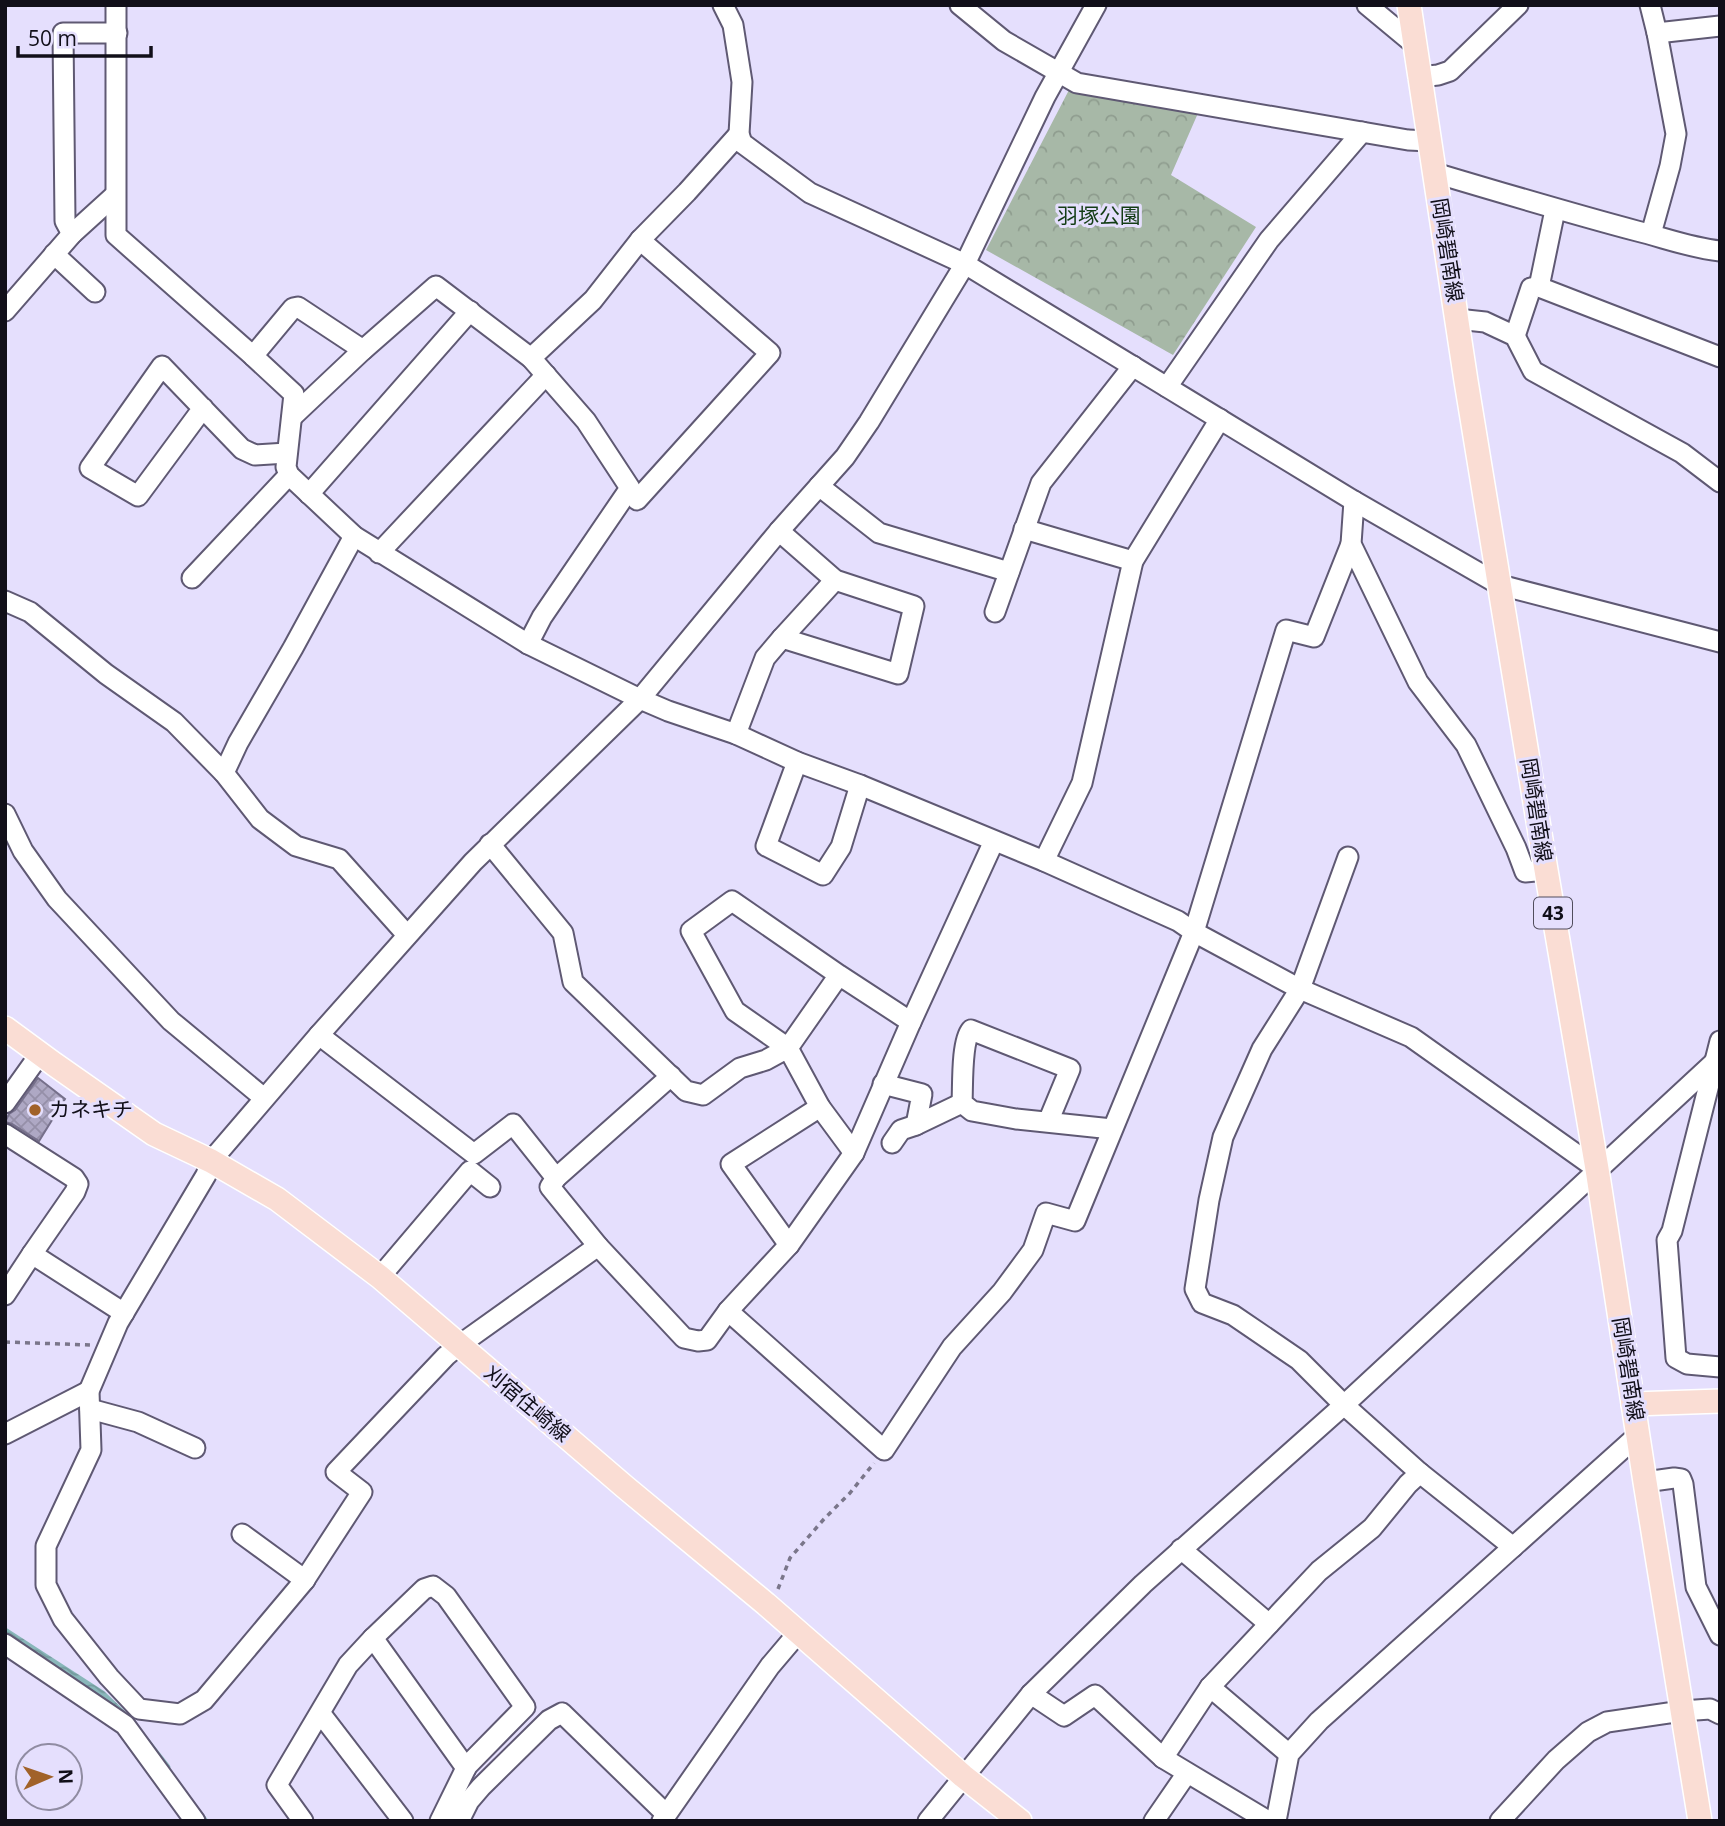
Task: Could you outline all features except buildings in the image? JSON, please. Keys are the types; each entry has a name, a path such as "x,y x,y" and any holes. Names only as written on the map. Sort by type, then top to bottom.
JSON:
{"main road":[{"name":"岡崎碧南線","path":"1409,5 1457,319 1597,1169 1700,1821"},
{"name":"刈宿住崎線","path":"5,1028 154,1134 211,1161 277,1199 380,1277 458,1346 766,1604 963,1776 1020,1821"},
{"path":"1633,1404 1720,1401"}],"street":[{"path":"116,5 116,235 294,394 286,467 289,475 354,536 528,644 640,699 736,734 797,762 1044,861 1178,921 1300,989 1411,1037 1597,1169"},
{"path":"723,5 733,25 742,82 739,134 742,143 810,193 965,264 1354,501 1500,585 1720,642"},
{"path":"960,5 1004,41 1077,83 1408,140 1430,141"},
{"path":"598,1246 446,1356 336,1472 362,1492 305,1580 204,1700 180,1714 139,1709 63,1619 46,1585 46,1546 91,1450 90,1400 124,1312 206,1175 211,1161 407,935 490,844 640,699 779,531 845,457 965,264 1045,97 1096,5"},
{"path":"1367,5 1414,44"},
{"path":"1419,77 1450,71 1518,5"},
{"path":"1650,5 1676,134 1651,234"},
{"path":"1657,33 1720,26"},
{"path":"72,234 65,221 63,33 117,33"},
{"path":"1167,387 1269,240 1362,132"},
{"path":"531,358 593,300 640,240 739,134"},
{"path":"1435,173 1555,210 1699,249 1720,251"},
{"path":"5,311 72,234 115,195"},
{"path":"1539,287 1555,210"},
{"path":"528,644 542,617 637,500 770,353 640,240"},
{"path":"54,254 94,292"},
{"path":"292,417 436,286 531,358 586,421 637,500"},
{"path":"1515,336 1531,288 1539,287 1720,357"},
{"path":"253,356 293,308 298,307 363,351"},
{"path":"309,494 470,311"},
{"path":"1457,319 1485,322 1515,336 1533,371 1682,453 1720,482"},
{"path":"204,408 138,496 90,468 162,366 204,408 242,449 255,454 287,453"},
{"path":"995,612 1041,483 1133,366"},
{"path":"379,553 546,375"},
{"path":"1044,861 1082,783 1133,561 1220,419"},
{"path":"192,578 289,475"},
{"path":"819,486 879,533 1009,572"},
{"path":"728,1311 884,1450 952,1347 1002,1292 1033,1250 1046,1213 1075,1221 1195,932 1286,630 1314,637 1351,544 1354,501"},
{"path":"1024,529 1133,561"},
{"path":"779,531 835,580 914,606 898,674 782,638"},
{"path":"224,773 238,743 354,536"},
{"path":"1351,544 1418,682 1466,745 1525,872 1546,870"},
{"path":"736,734 765,657 835,580"},
{"path":"5,601 30,612 106,674 174,722 224,773 260,819 296,846 339,859 407,935"},
{"path":"797,762 766,846 823,875 841,847 860,785"},
{"path":"5,814 23,851 57,900 171,1021 264,1098"},
{"path":"671,1076 556,1178 550,1187 598,1246 684,1339 698,1341 706,1340 728,1311 789,1245 854,1153 994,841"},
{"path":"490,844 563,933 573,982 686,1091 703,1095 740,1068 766,1060 788,1048 839,975"},
{"path":"1348,857 1300,989 1262,1049 1223,1137 1209,1200 1195,1289 1202,1303 1233,1315 1299,1360 1344,1405 1420,1473 1513,1547"},
{"path":"854,1153 820,1107 788,1048 735,1011 691,931 732,901 911,1022"},
{"path":"962,1103 967,1035 971,1030 1070,1069 1048,1122"},
{"path":"319,1035 474,1154 513,1124 556,1178"},
{"path":"1720,1041 1672,1231 1667,1240 1676,1358 1687,1364 1720,1367"},
{"path":"5,1103 40,1054"},
{"path":"928,1821 1031,1694 1181,1549 1344,1405 1717,1059"},
{"path":"883,1084 922,1094 916,1125"},
{"path":"962,1103 972,1111 1016,1119 1112,1129"},
{"path":"892,1143 901,1130 962,1103"},
{"path":"789,1245 731,1164 820,1107"},
{"path":"5,1134 74,1178 78,1184 5,1295"},
{"path":"380,1277 470,1171 490,1187"},
{"path":"32,1254 124,1312"},
{"path":"5,1434 90,1400 195,1448"},
{"path":"1276,1821 1289,1754 1319,1720 1638,1435"},
{"path":"1163,1758 1210,1687 1319,1571 1372,1528 1420,1473"},
{"path":"1645,1482 1674,1478 1681,1479 1683,1483 1696,1587 1720,1635"},
{"path":"242,1534 305,1580"},
{"path":"1181,1549 1269,1624"},
{"path":"303,1821 277,1785 348,1665 424,1589 433,1586 446,1596 525,1707 466,1768 440,1821"},
{"path":"459,1821 469,1801 481,1787 549,1720 562,1713 664,1817 770,1666 798,1633"},
{"path":"373,1638 466,1768"},
{"path":"5,1644 124,1725 195,1821"},
{"path":"1210,1687 1289,1754"},
{"path":"1031,1694 1064,1716 1095,1695 1163,1758 1268,1821"},
{"path":"124,1725 139,1709"},
{"path":"1500,1821 1556,1760 1588,1732 1607,1722 1710,1709 1720,1714"},
{"path":"321,1714 402,1821"},
{"path":"1154,1821 1187,1773"}],"path":[{"path":"5,1342 99,1345"},
{"path":"766,1604 775,1595 790,1558 850,1493 884,1450"}],"green space":[{"name":"羽塚公園","path":"1070,88 1202,104 1171,175 1256,227 1173,355 986,250"}],"water":[{"path":"5,1627 104,1691 124,1710 209,1821 202,1821 121,1715 5,1636"}],"waterway":[{"path":"146,1739 168,1767"}],"place":[{"name":"カネキチ","path":"35,1110"}]}
